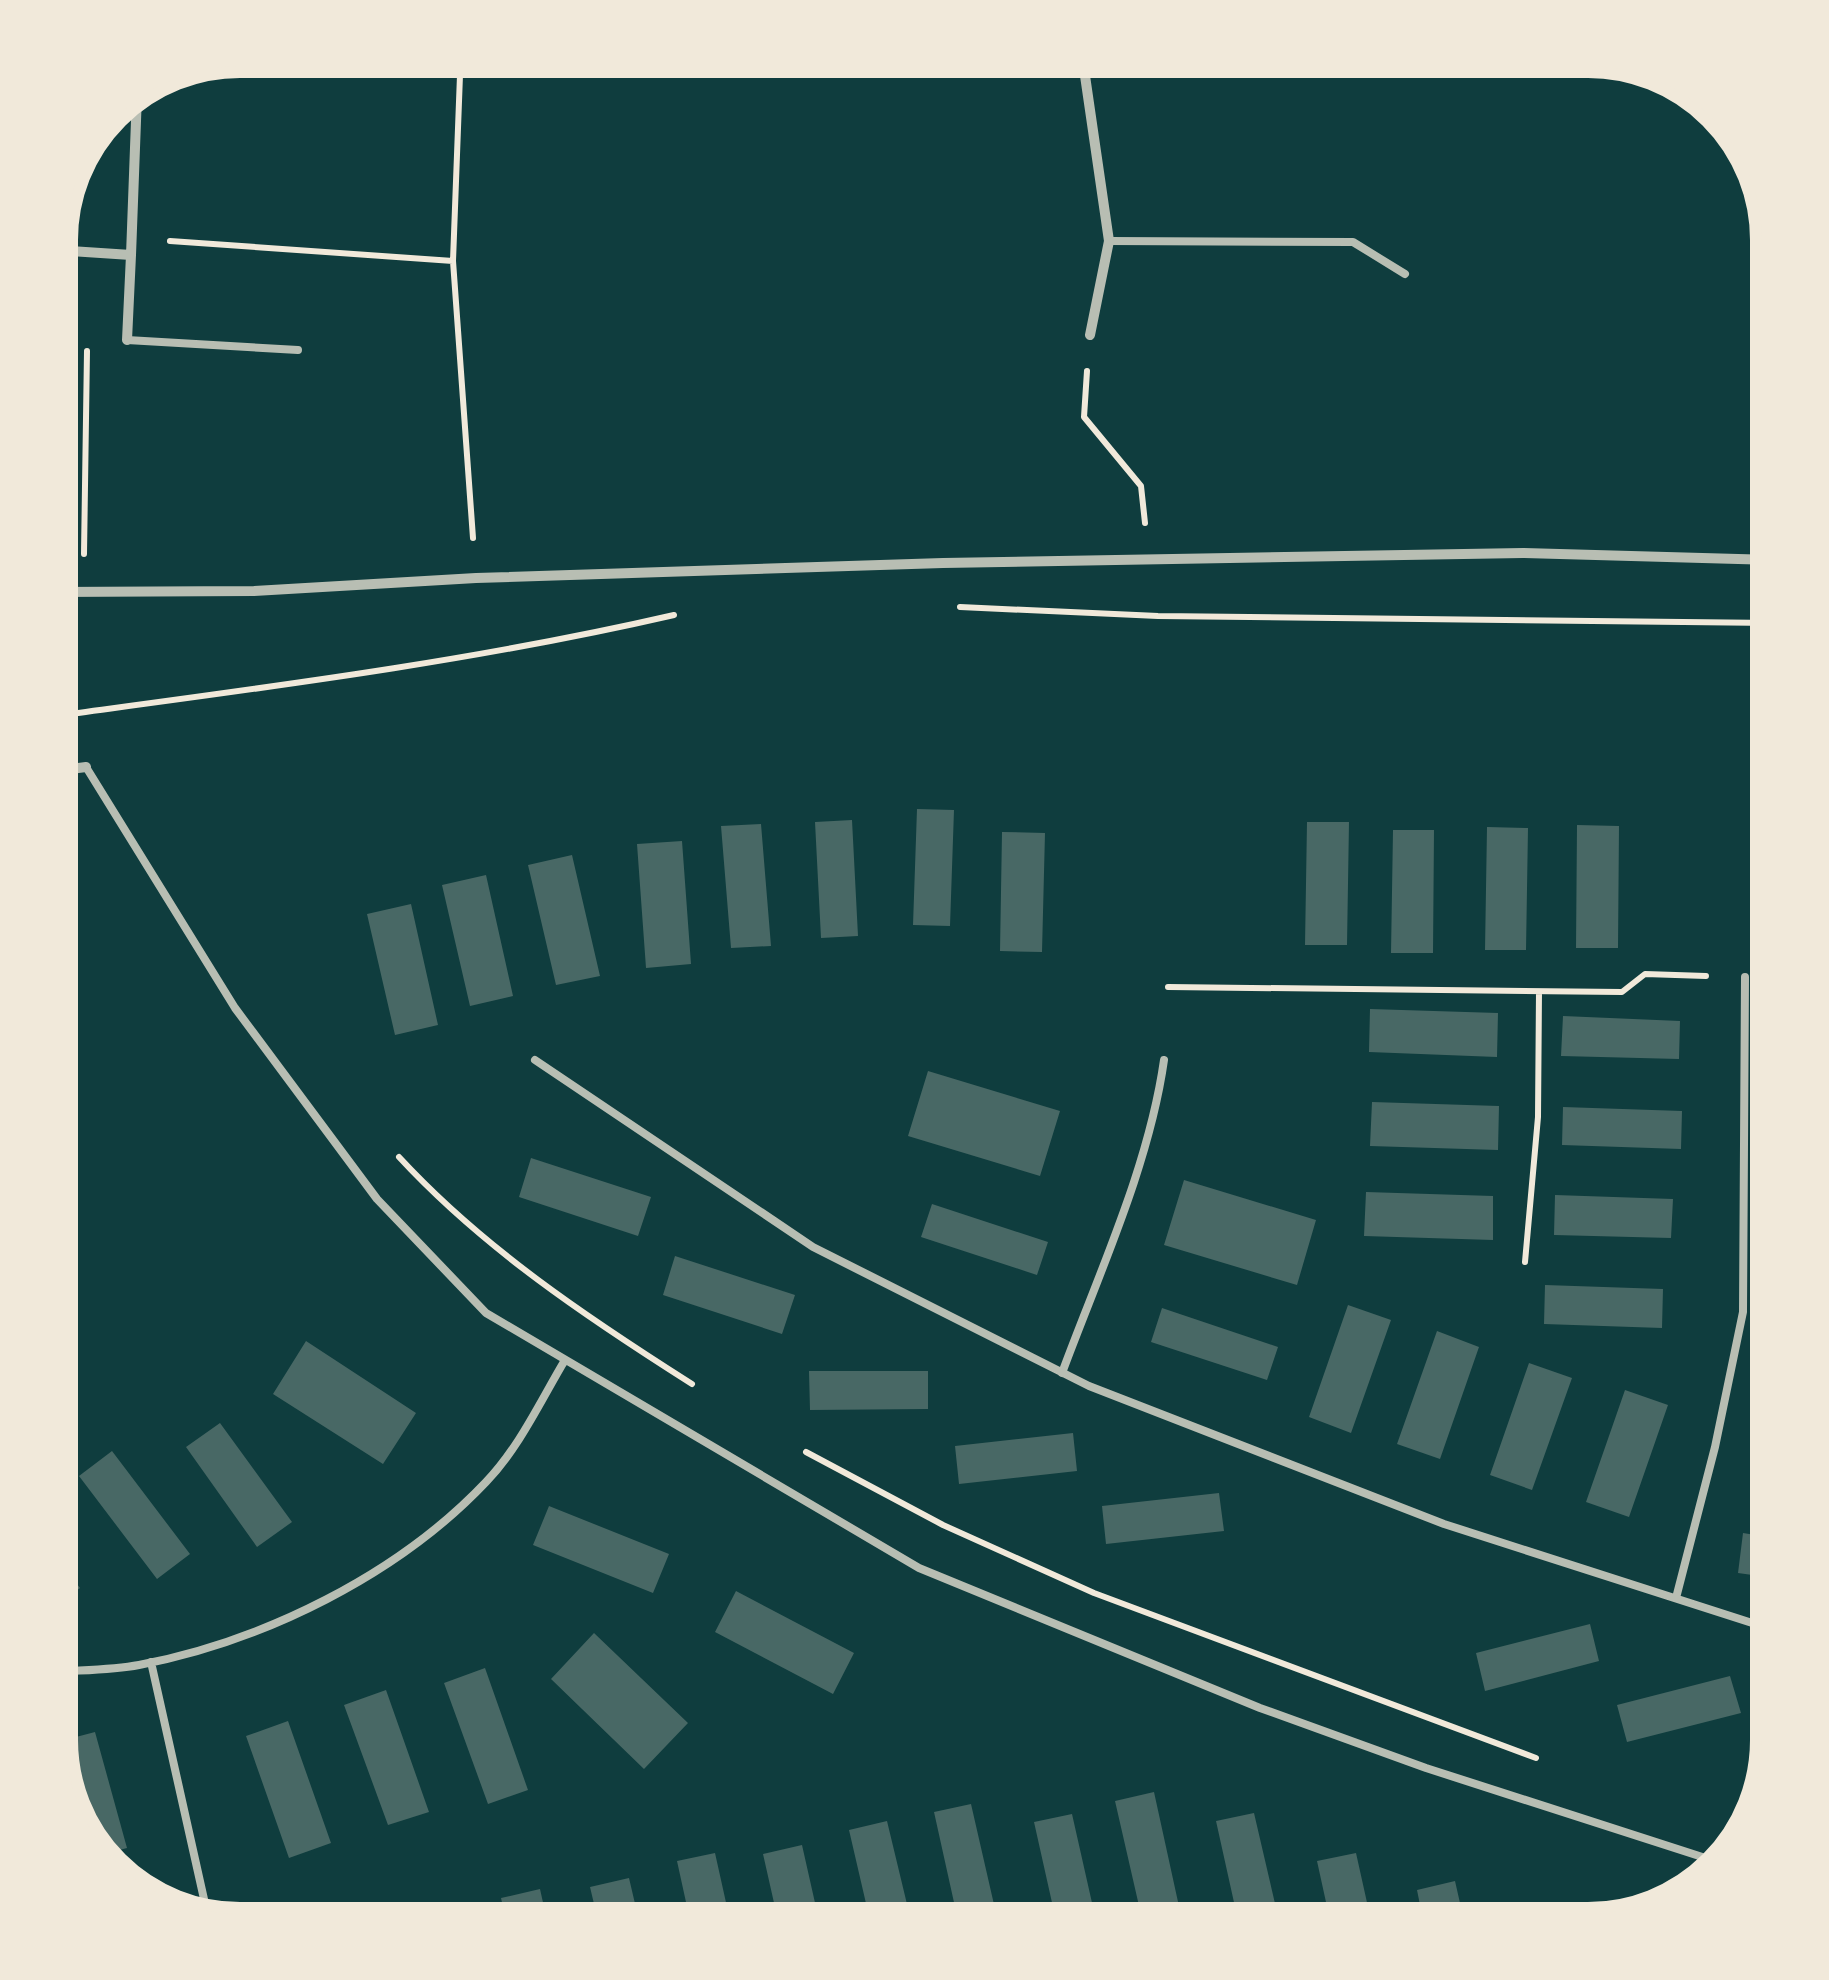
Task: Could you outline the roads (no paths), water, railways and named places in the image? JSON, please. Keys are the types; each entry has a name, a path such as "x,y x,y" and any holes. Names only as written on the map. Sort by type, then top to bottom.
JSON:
{"street":[{"path":"1084,73 1108,241 1090,335"},
{"path":"127,340 136,110"},
{"path":"73,251 131,256"},
{"path":"73,591 254,590 476,578 943,563 1523,553 1756,559"},
{"path":"73,768 86,766"}],"lane":[{"path":"1108,241 1354,242 1405,274"},
{"path":"127,340 298,350"},
{"path":"86,766 234,1008 378,1199 486,1313 919,1568 1260,1708 1426,1768 1706,1858"},
{"path":"1676,1598 1743,1312 1746,976"},
{"path":"535,1060 813,1247 1062,1373 1444,1524 1756,1624"},
{"path":"1062,1373 1132,1183 1156,1106 1164,1060"},
{"path":"72,1670 151,1662 232,1641 319,1604 392,1558 487,1481 517,1440 565,1360"},
{"path":"151,1662 205,1903"}]}
